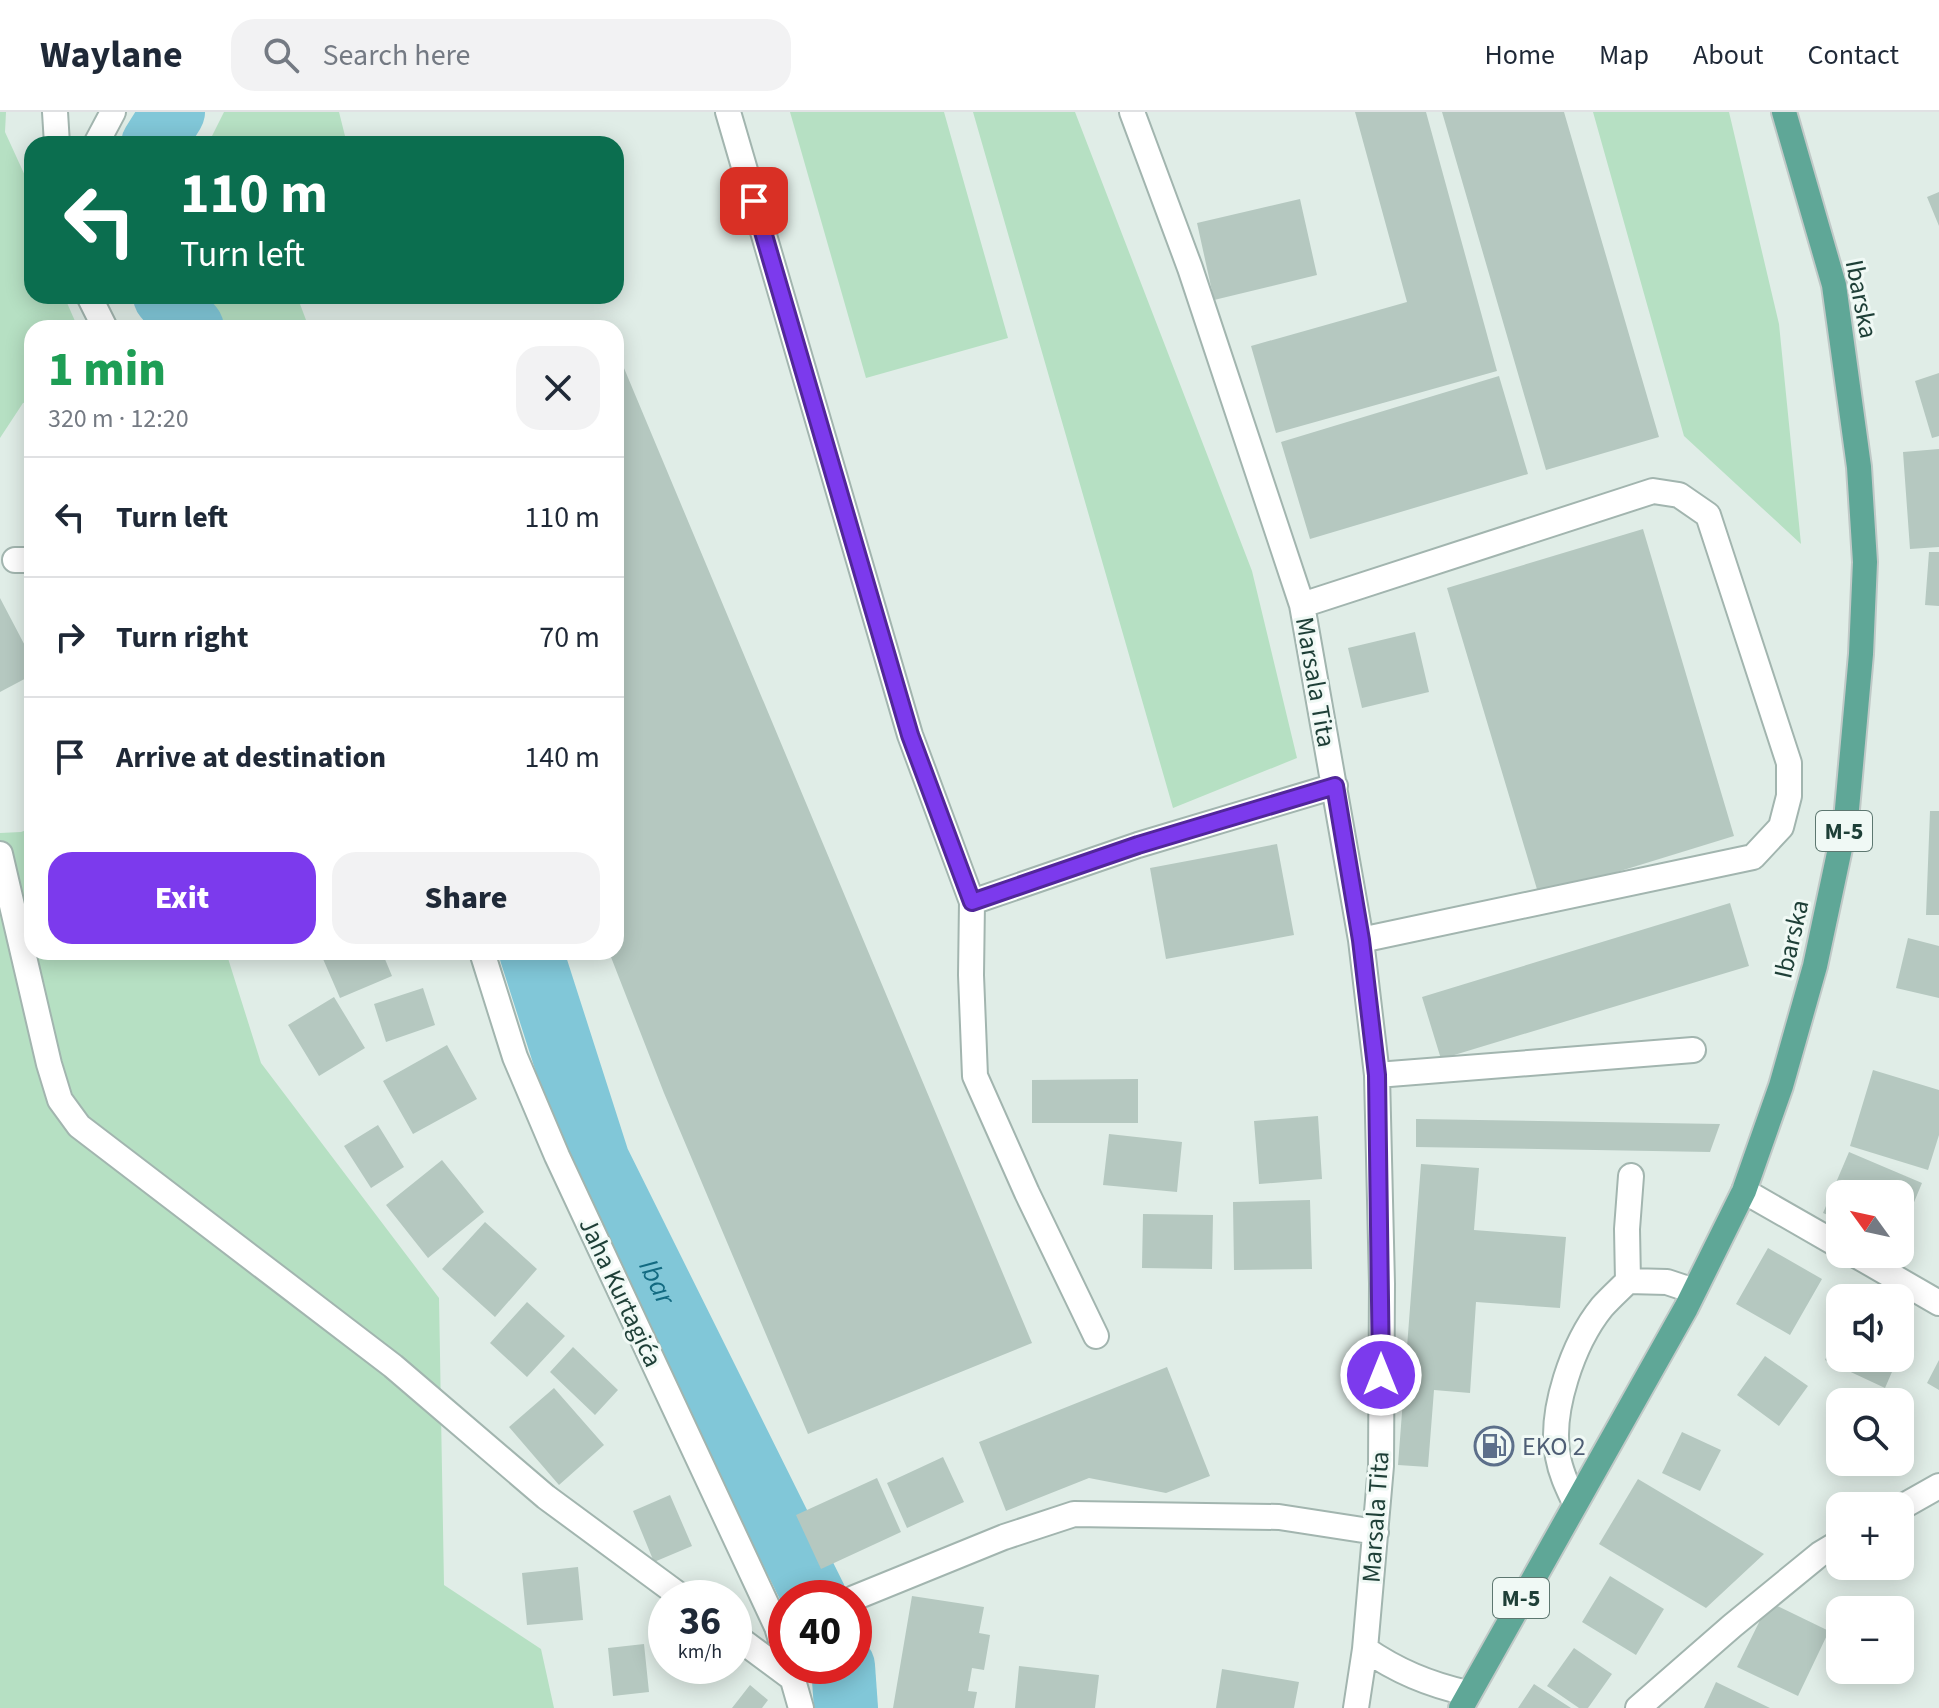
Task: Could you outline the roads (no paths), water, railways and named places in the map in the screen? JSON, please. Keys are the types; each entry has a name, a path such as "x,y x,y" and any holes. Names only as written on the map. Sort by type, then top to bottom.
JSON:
{"main road":[{"name":"Ibarska","path":"1464,1700 1694,1291 1744,1191 1781,1086 1815,966 1846,820 1861,654 1865,562 1859,467 1834,285 1784,112"}],"street":[{"path":"55,112 56,136"},
{"path":"58,136 64,112"},
{"path":"100,136 113,112"},
{"path":"728,112 910,735 972,902 975,1076 1096,1336"},
{"name":"Marsala Tita","path":"1132,112 1190,268 1302,605 1361,940 1377,1075 1382,1284 1381,1466 1365,1649 1356,1708"},
{"path":"1302,605 1653,491 1679,495 1708,515 1789,763 1789,796 1781,827 1753,857 1361,940"},
{"path":"972,902 1138,845 1335,786"},
{"path":"0,854 24,957"},
{"path":"25,960 60,1100 79,1126 393,1366 546,1497 659,1580"},
{"name":"Jaha Kurtagića","path":"485,960 515,1057 557,1156 768,1598"},
{"path":"1377,1075 1693,1050"},
{"path":"1575,1503 1557,1455 1556,1426 1571,1362 1601,1309 1628,1281 1627,1229 1631,1176"},
{"path":"1744,1191 1826,1238"},
{"path":"1878,1268 1939,1303"},
{"path":"1628,1281 1667,1282 1694,1291"},
{"path":"1914,1500 1939,1486"},
{"path":"872,1591 1004,1537 1074,1514 1279,1517 1376,1532"},
{"path":"1638,1708 1732,1626 1826,1550"},
{"path":"1365,1649 1410,1676 1464,1700"},
{"name":"Jaha Kurtagića","path":"794,1684 801,1708"}],"waterway":[{"name":"Ibar","path":"158,136 173,112"},
{"name":"Ibar","path":"172,304 185,320"},
{"name":"Ibar","path":"534,960 598,1161 806,1580"},
{"name":"Ibar","path":"844,1684 846,1708"}],"place":[{"name":"EKO 2","path":"1494,1446"}]}
